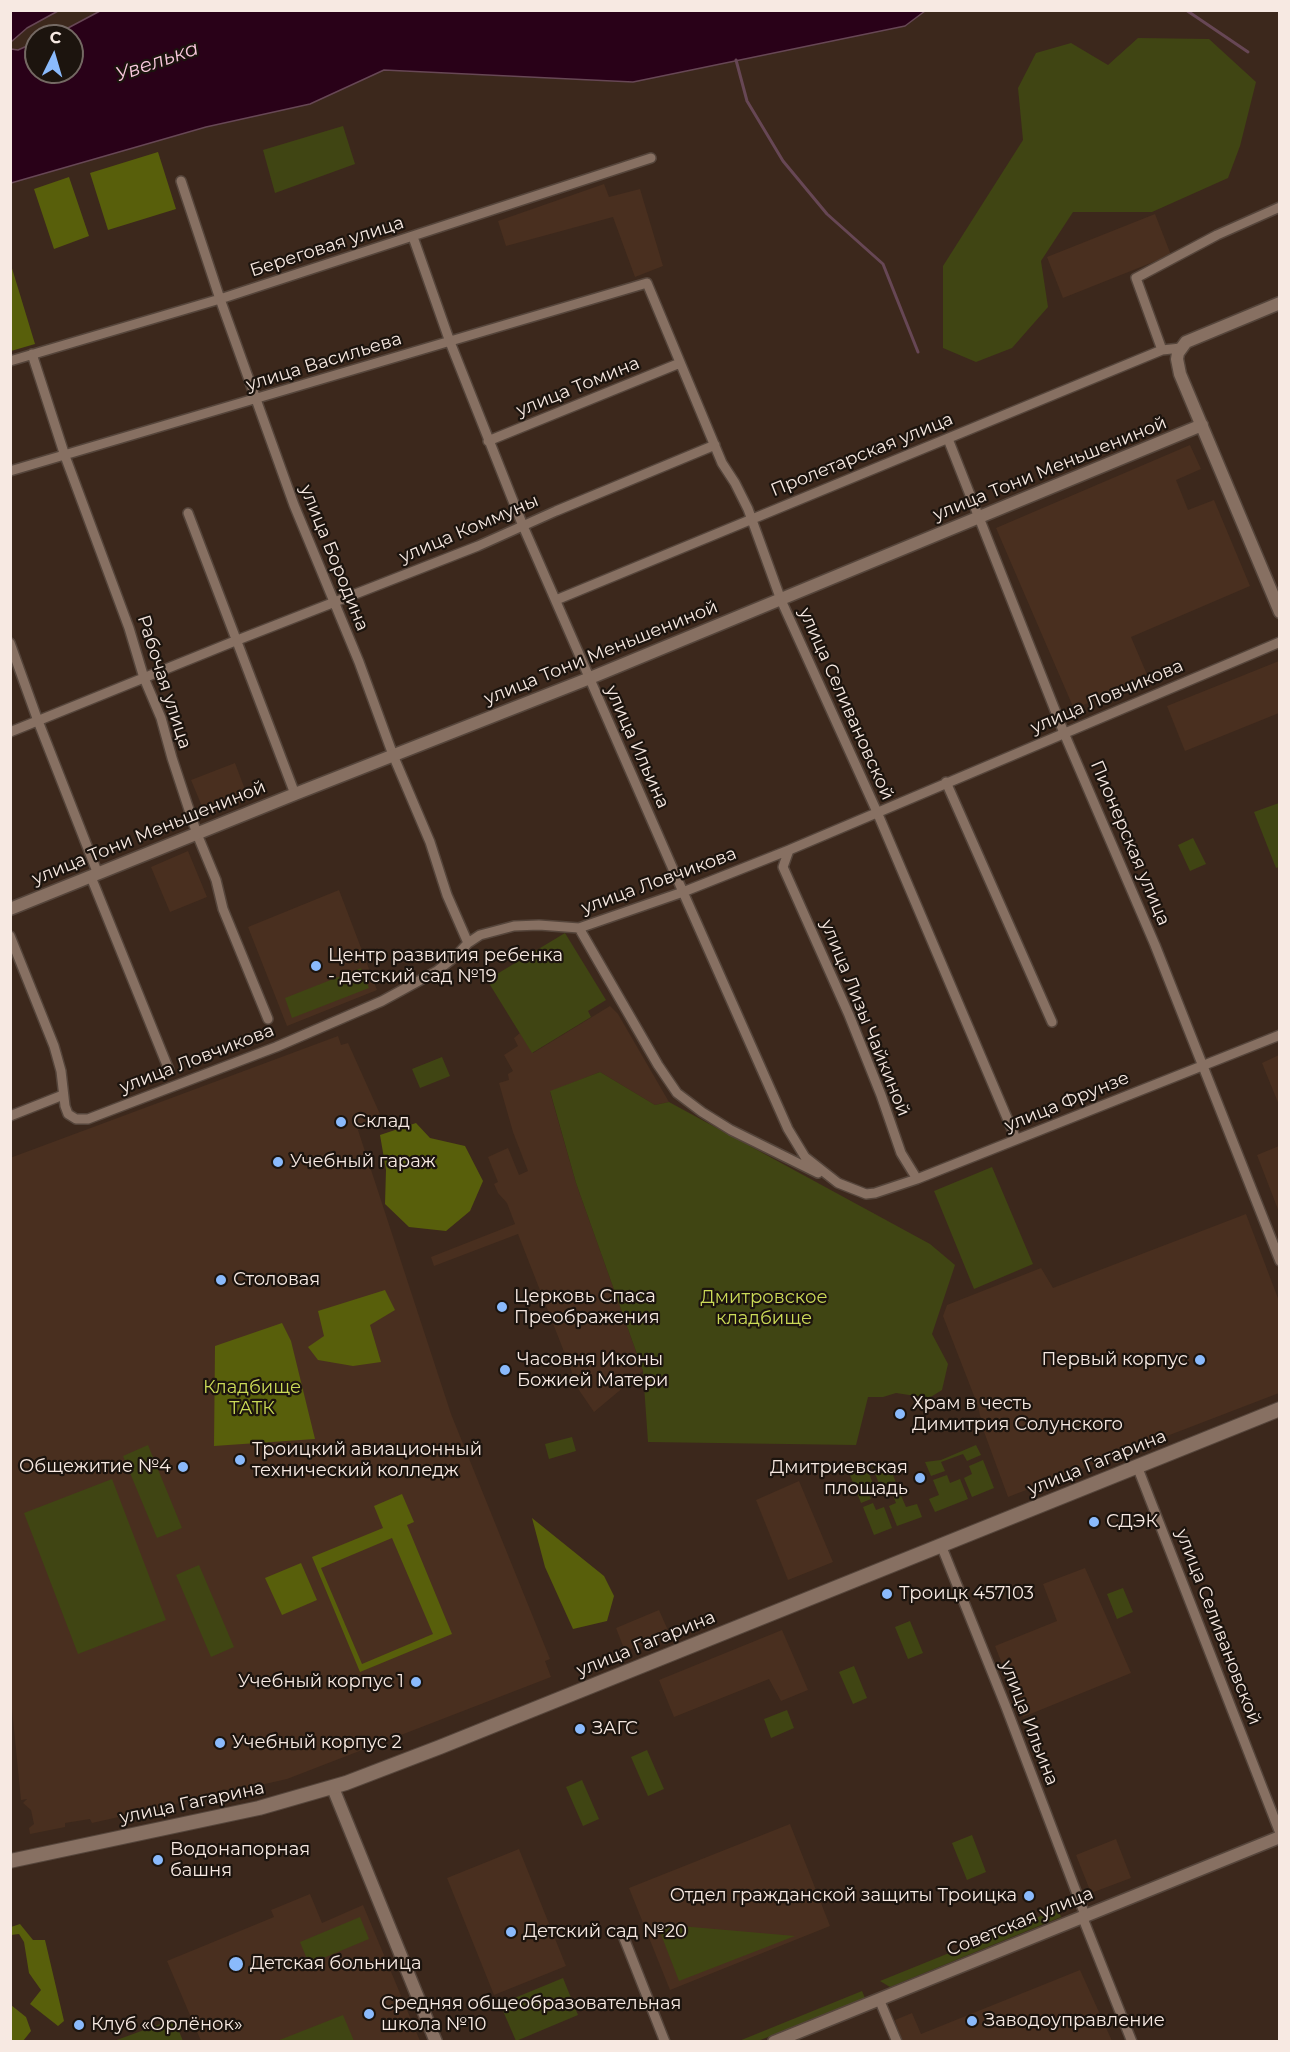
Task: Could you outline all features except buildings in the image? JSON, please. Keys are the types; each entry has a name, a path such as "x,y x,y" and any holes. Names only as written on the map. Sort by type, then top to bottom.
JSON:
{"main road":[{"name":"улица Гагарина","path":"10,1861 259,1808 333,1788 1280,1409"}],"street":[{"name":"Береговая улица","path":"10,361 220,299 651,158"},
{"name":"улица Бородина","path":"181,181 220,299 294,505 359,662 393,755 430,842 447,895 468,943"},
{"path":"1162,350 1136,278 1217,235 1280,207"},
{"name":"улица Ильина","path":"413,237 450,342 523,526 788,1129 805,1157 838,1183"},
{"name":"улица Васильева","path":"10,471 647,283"},
{"name":"улица Селивановской","path":"647,283 722,463 742,496 781,600 877,812 1016,1139"},
{"name":"Пролетарская улица","path":"556,600 1162,350 1180,350 1196,337 1280,303"},
{"path":"1180,350 1180,374 1280,612"},
{"name":"Рабочая улица","path":"32,354 65,456 129,628 144,678 162,718 172,758 197,834 216,880 223,909 268,1019"},
{"name":"улица Томина","path":"488,441 680,363"},
{"name":"улица Тони Меньшениной","path":"10,909 590,678 1202,425"},
{"name":"Пионерская улица","path":"948,439 1064,733 1135,897 1280,1261"},
{"name":"улица Коммуны","path":"10,732 236,640 478,546 715,445"},
{"path":"188,513 295,794"},
{"name":"улица Ловчикова","path":"63,1095 68,1114 76,1119 88,1119 276,1047 382,1002 437,971 480,935 514,926 579,928 683,892 789,850 1280,642"},
{"path":"10,643 94,875 169,1070"},
{"path":"946,782 1052,1022"},
{"path":"769,858 783,867 789,850"},
{"name":"улица Лизы Чайкиной","path":"783,867 849,1015 881,1095 901,1154 917,1179"},
{"name":"улица Ильина","path":"579,928 658,1065 677,1093 702,1113 731,1130 838,1183 866,1194"},
{"path":"10,936 54,1046 61,1071 63,1095 10,1116"},
{"name":"улица Фрунзе","path":"866,1194 917,1179 1280,1035"},
{"name":"улица Селивановской","path":"1137,1466 1280,1833"},
{"name":"улица Ильина","path":"941,1545 1006,1707 1132,2042"},
{"path":"333,1788 436,2042"},
{"name":"Советская улица","path":"774,2042 1280,1837"},
{"path":"622,1933 665,2042"},
{"path":"879,1999 897,2042"}],"shaded area":[{"path":"604,184 609,197 640,189 663,266 635,277 613,217 506,246 498,221"},
{"path":"1155,214 1171,255 1063,298 1047,257"},
{"path":"1190,445 1201,469 1176,480 1188,510 1214,500 1250,586 1131,637 1148,677 1074,709 996,528"},
{"path":"1279,661 1279,713 1185,751 1167,706"},
{"path":"235,763 249,800 206,816 191,780"},
{"path":"188,851 207,897 170,912 151,867"},
{"name":"Центр развития ребенка - детский сад №19","path":"339,890 377,990 287,1026 248,927"},
{"path":"610,1006 618,1014 669,1102 655,1105 600,1072 550,1092 576,1183 643,1371 594,1412 579,1390 518,1234 434,1266 431,1257 515,1224 507,1203 494,1184 498,1182 488,1157 508,1148 519,1175 528,1171 513,1132 499,1083 509,1080 508,1074 513,1071 504,1055 518,1046 514,1038 520,1033 533,1053"},
{"name":"Троицкий авиационный технический колледж","path":"338,1036 341,1045 348,1043 384,1123 358,1130 451,1414 550,1659 545,1661 551,1677 287,1779 92,1823 90,1819 65,1823 65,1827 30,1834 29,1828 34,1824 31,1810 23,1803 27,1799 21,1800 10,1689 10,1158"},
{"path":"1279,1055 1279,1105 1262,1063"},
{"path":"1279,1146 1279,1212 1257,1155"},
{"path":"1246,1214 1279,1301 1279,1393 1008,1497 983,1429 978,1406 943,1316 947,1305 1041,1268 1053,1288"},
{"path":"799,1481 833,1562 788,1580 756,1500"},
{"path":"1085,1568 1131,1673 1023,1717 995,1646 1057,1621 1043,1584"},
{"path":"659,1610 670,1635 625,1651 616,1628"},
{"path":"782,1630 808,1690 781,1701 769,1679 674,1717 659,1680"},
{"path":"790,1824 830,1926 670,1990 629,1888"},
{"path":"1116,1839 1131,1878 1091,1893 1076,1855"},
{"name":"Детский сад №20","path":"519,1849 566,1966 494,1995 447,1878"},
{"path":"310,1894 322,1923 363,1905 420,2041 201,2041 167,1961 274,1917 271,1910"},
{"path":"1080,1970 1112,2041 902,2041 895,2020 912,2013 921,2034"}],"green space":[{"path":"1138,38 1209,39 1256,82 1240,146 1228,178 1152,212 1073,212 1041,261 1048,307 1012,348 976,362 943,348 943,266 1023,140 1018,88 1036,53 1071,43 1108,65"},
{"path":"343,126 355,164 275,193 263,150"},
{"path":"158,152 176,209 108,230 90,173"},
{"path":"69,177 89,236 54,249 34,189"},
{"path":"11,265 35,344 10,351"},
{"path":"1279,803 1279,867 1276,868 1254,812"},
{"path":"1193,838 1206,864 1190,871 1178,845"},
{"path":"565,933 606,1000 588,1011 591,1017 532,1053 487,980"},
{"path":"361,968 369,988 292,1018 285,998"},
{"path":"442,1057 450,1076 420,1088 412,1069"},
{"name":"Дмитровское кладбище","path":"600,1072 655,1105 669,1102 930,1244 955,1265 932,1334 948,1364 942,1390 929,1398 896,1393 883,1397 868,1397 856,1445 648,1442 643,1371 576,1183 550,1091"},
{"path":"416,1123 430,1138 465,1146 483,1181 470,1211 446,1231 409,1227 385,1204 386,1170 380,1135"},
{"path":"992,1167 1033,1264 974,1289 934,1191"},
{"path":"385,1290 395,1310 370,1325 381,1362 353,1366 318,1360 308,1347 324,1336 318,1311"},
{"name":"Кладбище ТАТК","path":"282,1323 291,1341 315,1439 214,1446 215,1346"},
{"path":"572,1437 576,1451 549,1459 545,1444"},
{"path":"148,1445 182,1528 157,1538 123,1456"},
{"path":"976,1445 981,1455 967,1461 963,1454 941,1462 945,1471 931,1476 925,1462 941,1460"},
{"path":"983,1460 994,1488 972,1497 964,1478 972,1474 969,1466"},
{"path":"853,1464 865,1464 875,1488 868,1491 871,1499 861,1503 848,1470"},
{"path":"871,1464 890,1467 898,1488 891,1491 888,1483 880,1486"},
{"path":"947,1475 950,1483 960,1479 968,1499 935,1512 929,1499 939,1495 933,1480"},
{"path":"112,1479 166,1620 78,1654 24,1513"},
{"path":"900,1493 906,1507 917,1504 922,1517 897,1526 889,1506 896,1503 893,1496"},
{"path":"402,1494 414,1522 407,1525 452,1634 360,1672 312,1557 383,1528 374,1506","holes":["392,1538 433,1634 362,1664 321,1568"]},
{"path":"873,1503 876,1510 884,1507 892,1528 874,1535 863,1507"},
{"path":"532,1518 604,1576 614,1596 607,1621 573,1629 545,1567"},
{"path":"301,1563 317,1600 282,1615 265,1578"},
{"path":"199,1565 234,1647 211,1657 176,1575"},
{"path":"1123,1588 1133,1612 1117,1619 1107,1594"},
{"path":"910,1621 923,1653 908,1659 895,1627"},
{"path":"854,1666 867,1698 853,1704 839,1672"},
{"path":"787,1710 794,1728 771,1738 764,1719"},
{"path":"647,1750 664,1789 648,1796 631,1757"},
{"path":"582,1780 599,1819 583,1826 566,1787"},
{"path":"972,1835 986,1872 967,1880 952,1843"},
{"path":"1058,1909 1061,1917 890,1987 880,1981"},
{"path":"360,1917 369,1939 309,1964 300,1942"},
{"path":"20,1924 33,1940 45,1940 64,2021 58,2026 30,2004 41,1990 29,1973 24,1942 19,1934 11,1935 11,1927"},
{"path":"657,1924 795,1936 679,1981"},
{"path":"563,1978 578,2015 516,2041 500,2004"},
{"path":"862,1991 865,1998 758,2041 739,2041"},
{"path":"11,2005 26,2017 31,2031 23,2041 11,2041"},
{"path":"343,2015 354,2041 277,2041"},
{"path":"174,2019 183,2041 114,2041"}],"water":[{"path":"11,10 58,10 34,24 24,24 24,31 11,42"},
{"name":"Увелька","path":"100,10 925,11 905,26 633,82 384,70 310,104 206,127 11,183 11,49 18,50 24,47 24,84 84,84 84,24 76,24"}],"waterway":[{"path":"1186,10 1248,52"},
{"path":"736,60 747,101 783,161 827,214 883,264 918,352"}],"place":[{"name":"Центр развития ребенка - детский сад №19","path":"316,966"},
{"name":"Склад","path":"341,1122"},
{"name":"Учебный гараж","path":"278,1162"},
{"name":"Столовая","path":"221,1280"},
{"name":"Церковь Спаса Преображения","path":"502,1307"},
{"name":"Первый корпус","path":"1200,1360"},
{"name":"Часовня Иконы Божией Матери","path":"505,1370"},
{"name":"Храм в честь Димитрия Солунского","path":"900,1414"},
{"name":"Троицкий авиационный технический колледж","path":"240,1460"},
{"name":"Общежитие №4","path":"183,1467"},
{"name":"Дмитриевская площадь","path":"920,1478"},
{"name":"СДЭК","path":"1094,1522"},
{"name":"Троицк 457103","path":"887,1594"},
{"name":"Учебный корпус 1","path":"416,1682"},
{"name":"ЗАГС","path":"580,1729"},
{"name":"Учебный корпус 2","path":"220,1743"},
{"name":"Водонапорная башня","path":"158,1860"},
{"name":"Отдел гражданской защиты Троицка","path":"1029,1896"},
{"name":"Детский сад №20","path":"511,1932"},
{"name":"Детская больница","path":"236,1964"},
{"name":"Средняя общеобразовательная школа №10","path":"369,2014"},
{"name":"Заводоуправление","path":"972,2021"},
{"name":"Клуб «Орлёнок»","path":"79,2025"}]}
